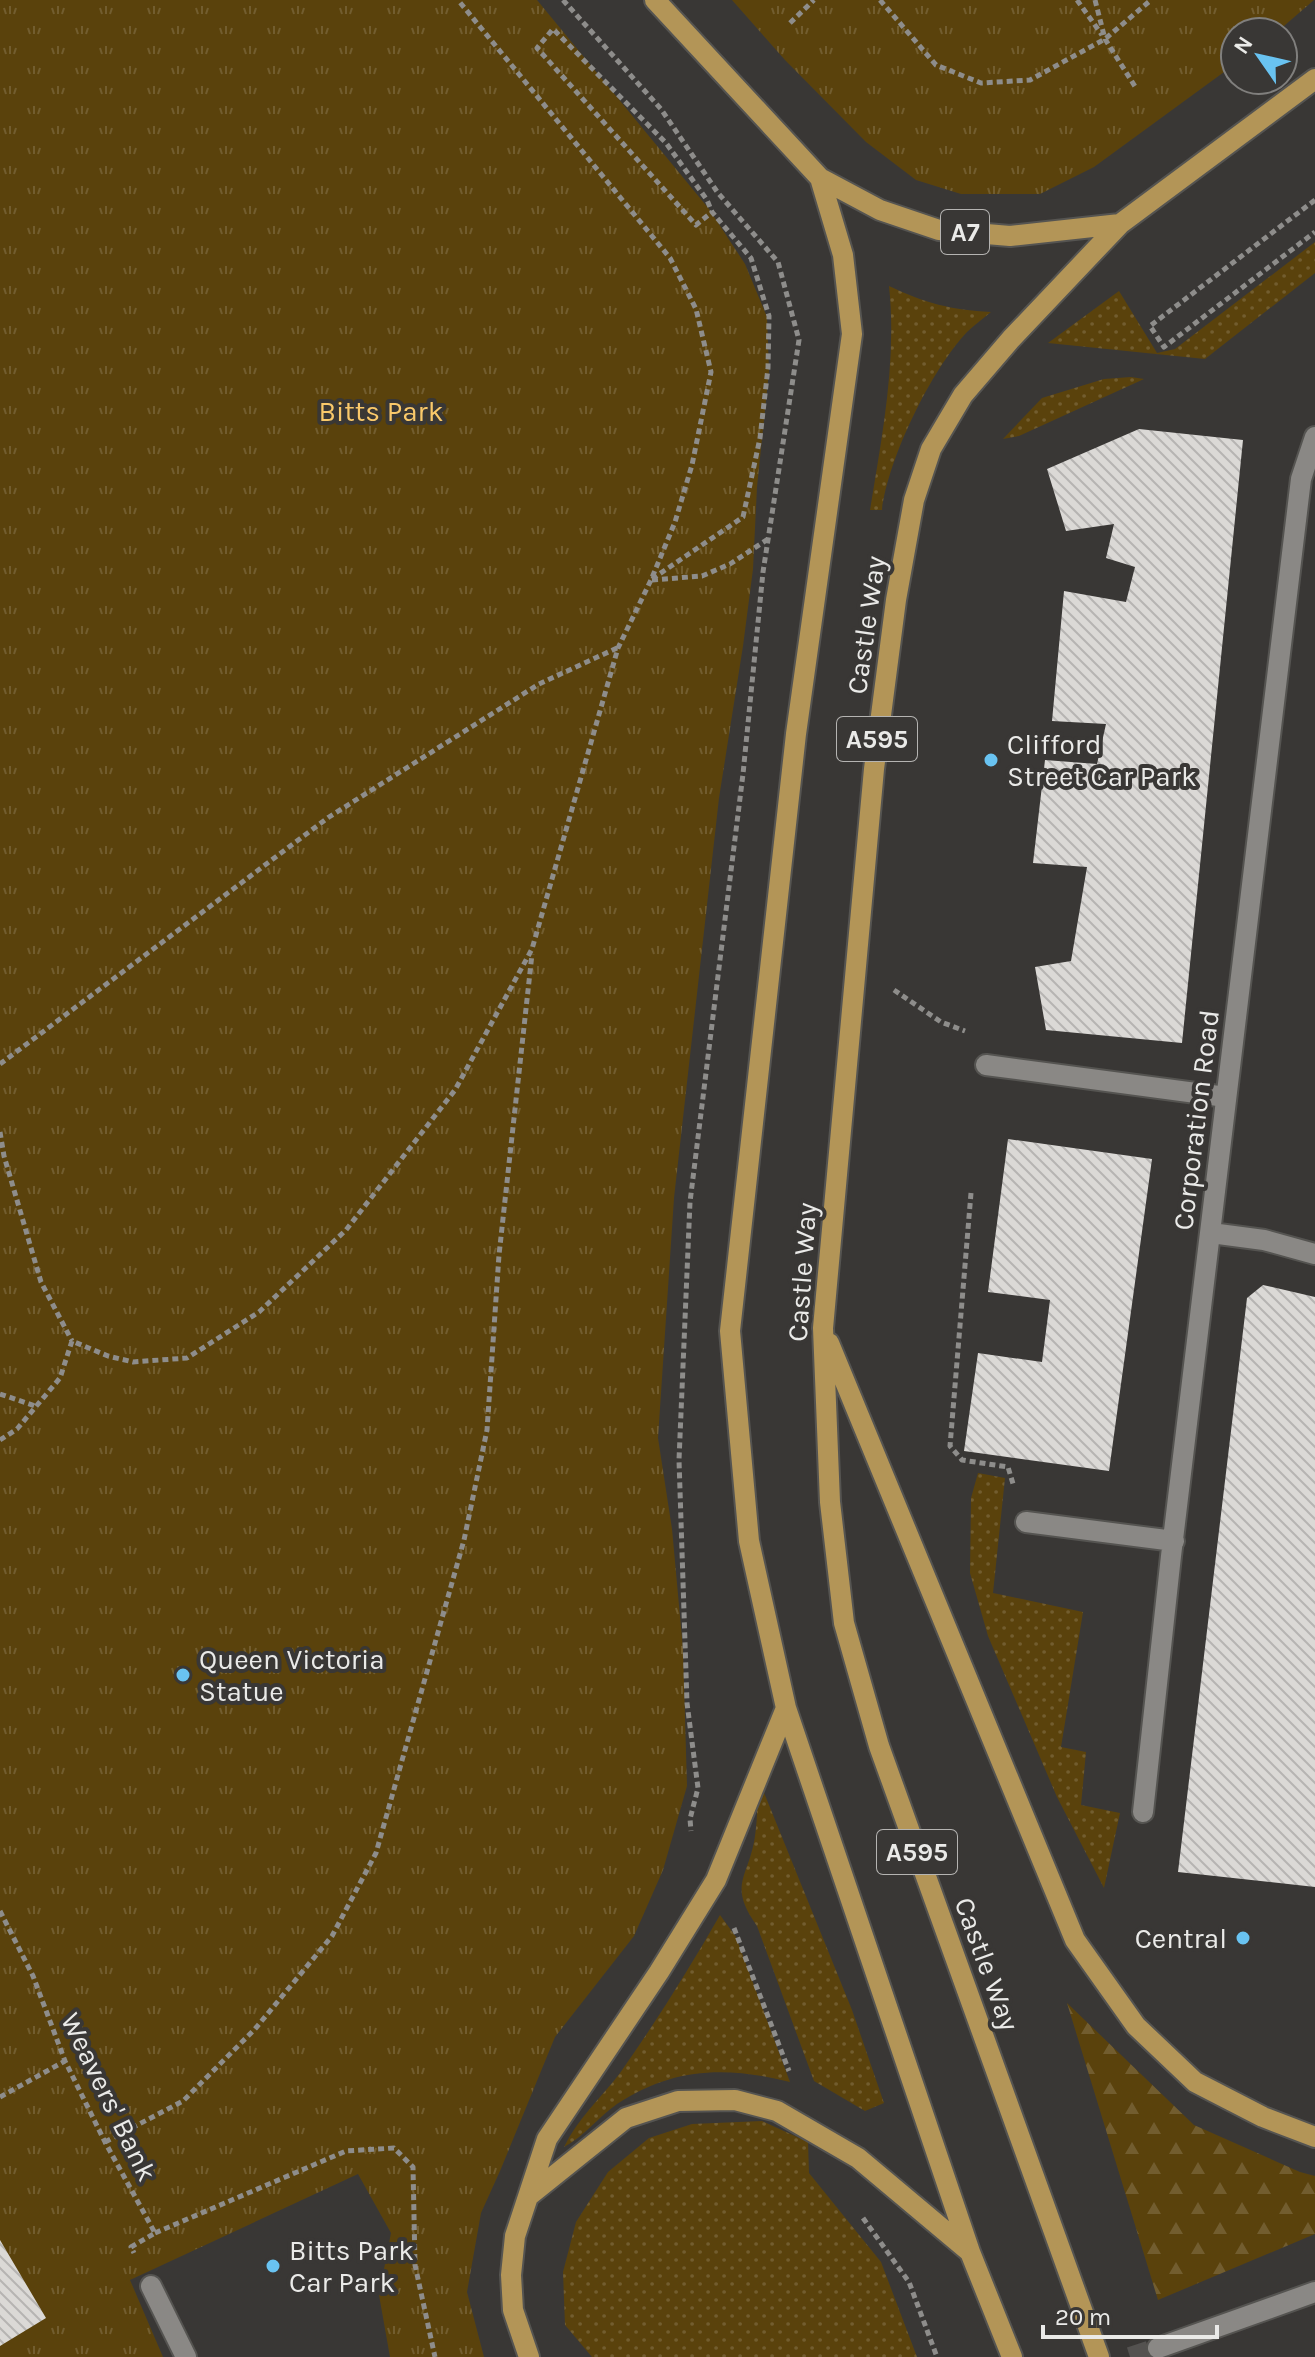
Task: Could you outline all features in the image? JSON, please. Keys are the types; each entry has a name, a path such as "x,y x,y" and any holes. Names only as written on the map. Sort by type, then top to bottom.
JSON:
{"main road":[{"name":"A7","path":"655,0 820,178 880,210 939,230 1010,236 1120,224"},
{"name":"Castle Way","path":"1099,2357 879,1746 844,1623 830,1502 823,1328 874,769 896,600 914,500 931,449 963,395 1011,339 1120,224 1315,79"},
{"name":"Castle Way","path":"820,178 843,255 852,334 796,734 730,1331 749,1541 786,1708 970,2252 1012,2357"},
{"path":"823,1328 1075,1940 1136,2026 1195,2082 1263,2117 1315,2137"},
{"path":"529,2357 513,2310 511,2275 515,2236 547,2139 659,1972 716,1880 786,1708"},
{"path":"530,2195 626,2118 678,2101 735,2100 777,2111 858,2158 970,2252"}],"street":[{"name":"Corporation Road","path":"1143,1812 1301,479 1315,437"},
{"path":"986,1065 1226,1097"},
{"path":"1211,1233 1264,1240 1315,1254"},
{"path":"1026,1522 1174,1541"},
{"path":"151,2286 186,2357"},
{"path":"1158,2348 1315,2292"}],"path":[{"path":"105,2142 183,2101 255,2029 332,1936 376,1853 464,1540 487,1430 499,1255 532,949 618,648 675,522 692,465 711,372 696,309 670,258 458,0"},
{"path":"790,23 814,0"},
{"path":"880,0 936,65 981,83 1030,80 1105,39 1151,0"},
{"path":"1077,0 1136,88"},
{"path":"1095,0 1105,39"},
{"path":"651,580 743,517 760,438 768,368 769,316 751,258 712,212 707,200 666,143 553,29 537,48 696,225 712,212"},
{"path":"1315,200 1150,326 1164,347 1315,232"},
{"path":"651,580 702,576 730,564 768,538"},
{"path":"0,1064 329,817 539,684 618,648"},
{"path":"0,1132 2,1158 41,1282 72,1341 108,1356 133,1362 187,1358 259,1312 346,1230 455,1090 532,949"},
{"path":"893,989 941,1022 968,1032 986,1065"},
{"path":"971,1193 950,1446 962,1460 1008,1467 1026,1522"},
{"path":"0,1440 17,1429 60,1378 72,1341"},
{"path":"0,1394 38,1407"},
{"name":"Weavers' Bank","path":"0,1911 33,1976 65,2061 155,2233"},
{"path":"0,2097 65,2061"},
{"path":"151,2286 131,2247 155,2233 346,2151 394,2148 413,2167 415,2265 435,2357"}],"green space":[{"name":"Bitts Park","path":"0,0 537,0 709,209 745,264 767,317 769,371 757,487 753,569 719,798 674,1198 658,1438 672,1529 683,1649 687,1786 663,1870 634,1936 555,2037 481,2213 467,2292 484,2357 390,2357 379,2295 391,2233 358,2174 130,2280 163,2357 0,2357"},
{"path":"732,0 1314,0 1296,16 1219,16 1219,76 1094,167 1040,194 961,194 916,180 866,142 785,60"},
{"path":"1315,242 1315,273 1205,359 1048,343 1119,291 1157,353 1175,349"},
{"path":"889,286 938,305 991,312 967,332 939,369 902,441 882,510 870,510 890,370"},
{"path":"1104,379 1144,379 1019,436 1003,439 1042,398"},
{"path":"978,1473 1005,1478 993,1593 1083,1612 1061,1747 1086,1752 1081,1805 1120,1813 1104,1888 1057,1797 988,1636 970,1573 971,1498"},
{"path":"758,1778 852,2010 884,2103 865,2111 814,2081 757,1926 743,1900 742,1881 756,1829"},
{"path":"720,1915 736,1937 790,2082 722,2072 701,2073 659,2083 617,2104 564,2147 590,2108 620,2073"},
{"path":"1067,2003 1194,2125 1315,2176 1315,2234 1158,2300"},
{"path":"762,2121 808,2142 809,2173 881,2262 917,2357 592,2357 565,2325 563,2272 576,2222 608,2172 649,2138 692,2124"}],"building":[{"path":"1139,429 1243,440 1182,1043 1046,1030 1035,967 1071,961 1087,867 1033,863 1045,760 1097,764 1106,724 1052,721 1064,591 1126,602 1135,567 1106,558 1114,524 1066,531 1047,469"},
{"path":"1008,1139 1152,1159 1109,1471 964,1451 978,1353 1042,1362 1050,1300 988,1292"},
{"path":"1263,1285 1315,1297 1315,1887 1178,1872 1247,1298"},
{"path":"0,2240 46,2318 0,2346"}],"tunnel":[{"path":"1130,2357 1158,2348"}],"place":[{"name":"Clifford Street Car Park","path":"991,760"},
{"name":"Queen Victoria Statue","path":"183,1675"},
{"name":"Central","path":"1243,1938"},
{"name":"Bitts Park Car Park","path":"273,2266"}]}
